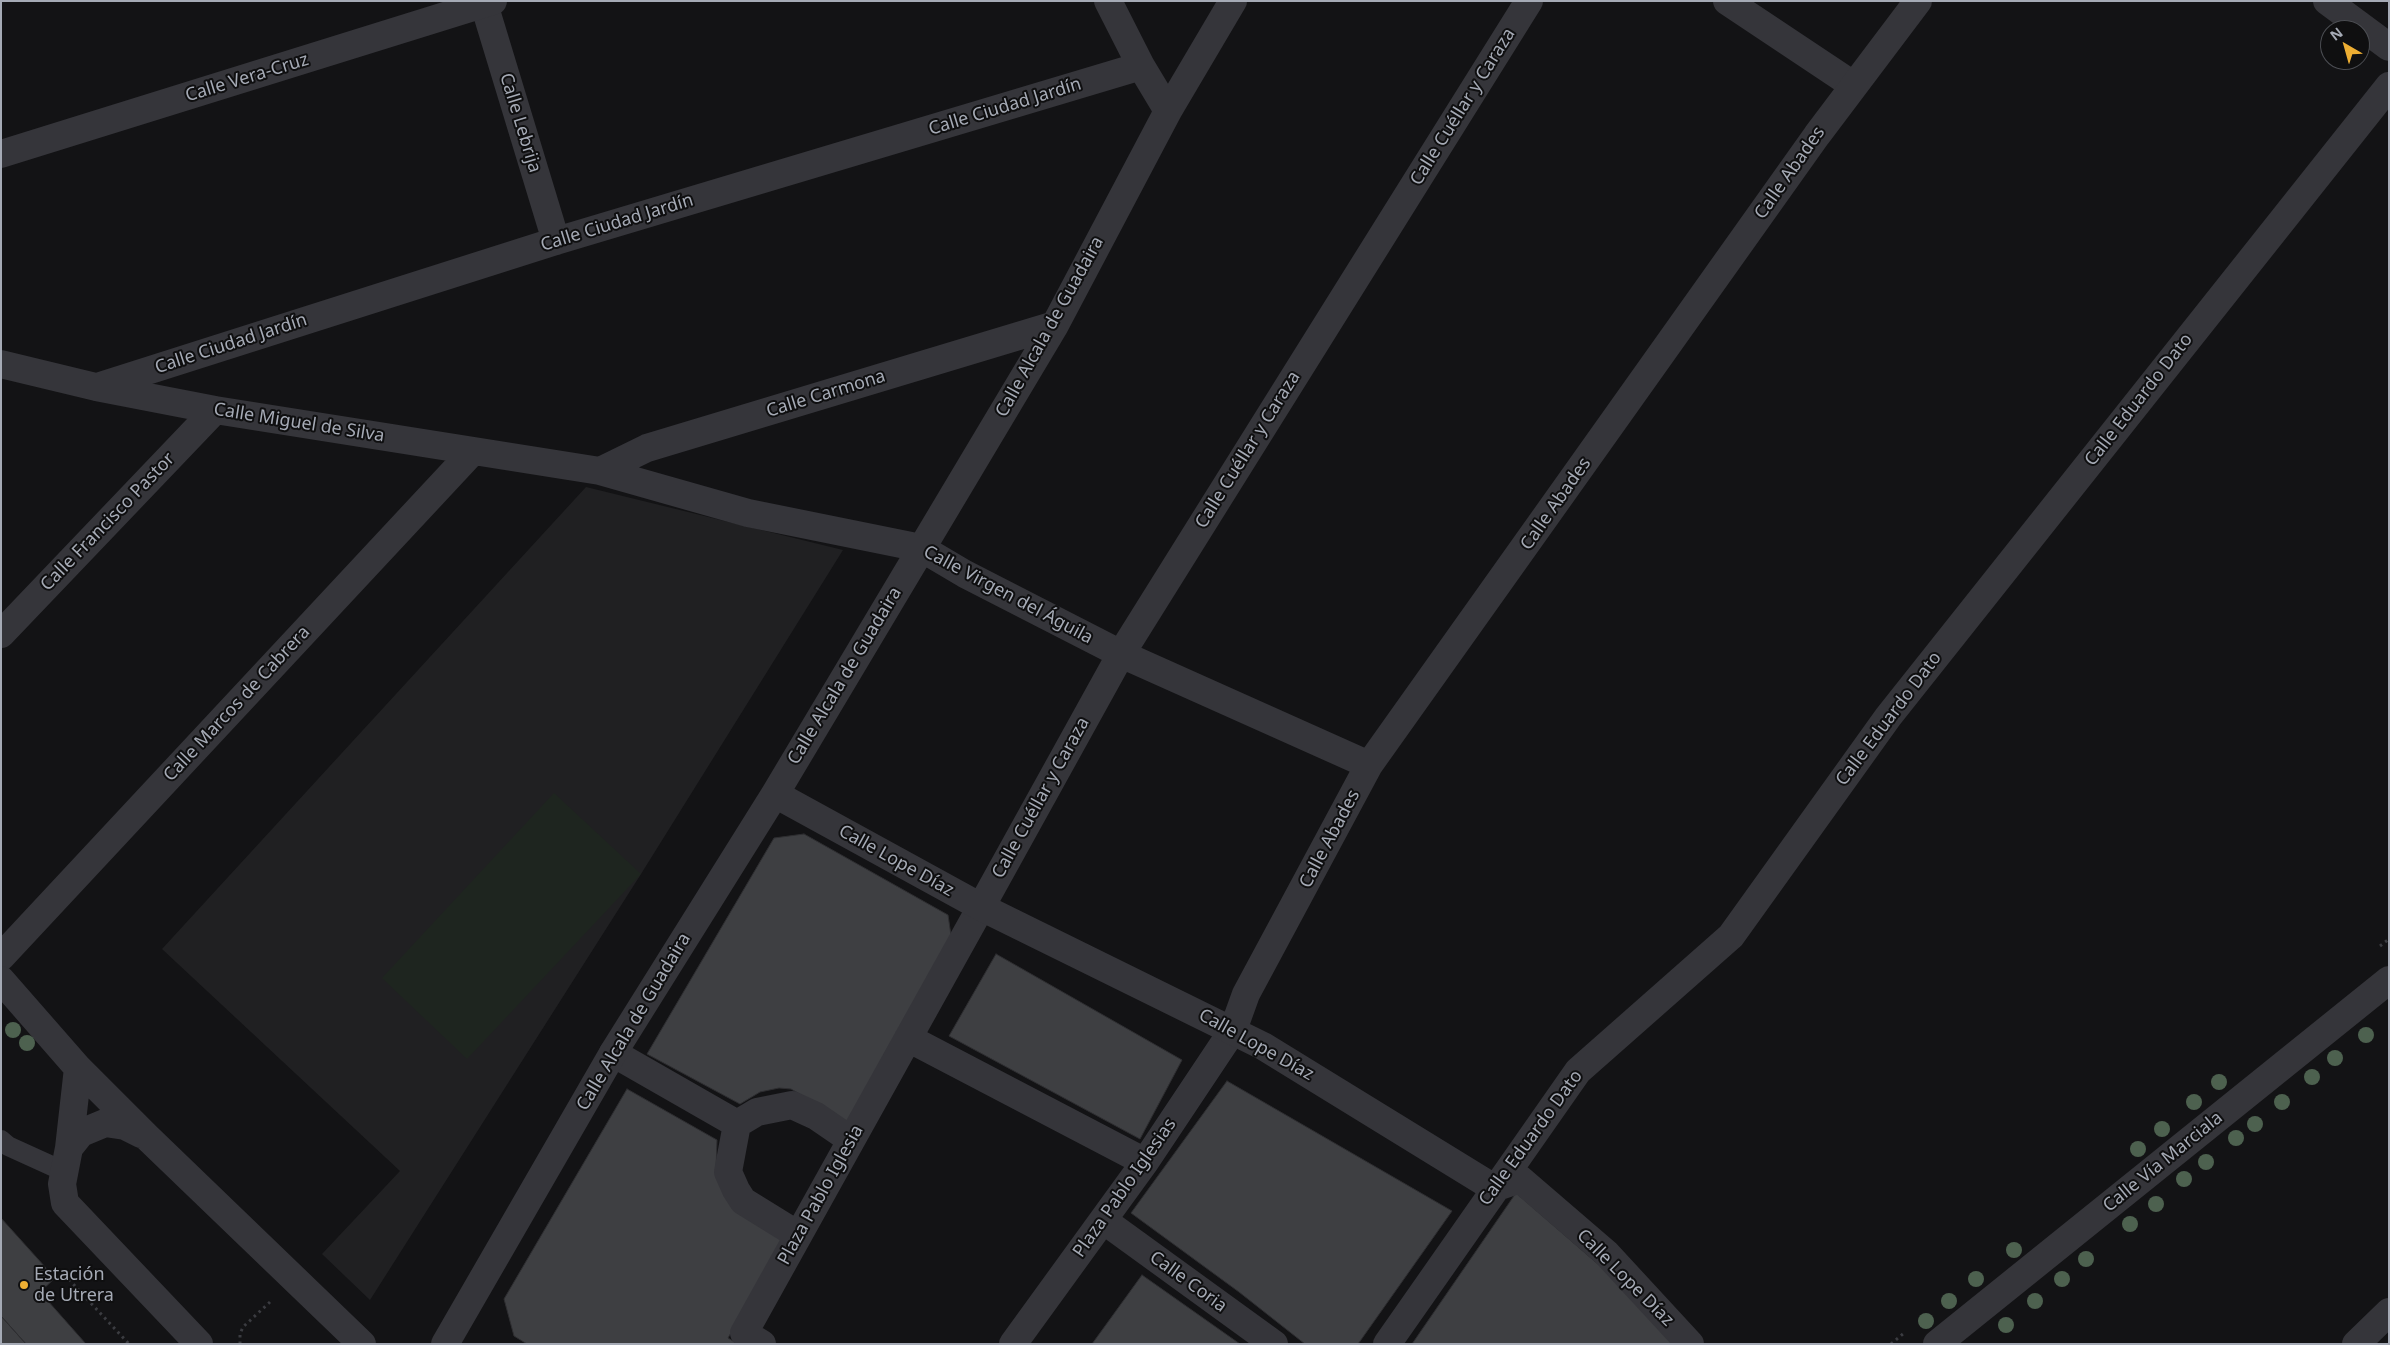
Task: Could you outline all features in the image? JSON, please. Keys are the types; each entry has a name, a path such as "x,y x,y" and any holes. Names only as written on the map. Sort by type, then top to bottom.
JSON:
{"street":[{"path":"1108,1 1140,66 1168,111"},
{"name":"Calle Alcala de Guadaira","path":"446,1344 613,1053 775,794 1055,324 1168,111 1233,1"},
{"name":"Calle Cuéllar y Caraza","path":"981,908 1121,654 1528,1"},
{"path":"1727,1 1853,85"},
{"name":"Calle Abades","path":"1233,1030 1246,994 1370,765 1853,85 1918,1"},
{"path":"2328,1 2389,47"},
{"name":"Calle Vera-Cruz","path":"1,154 488,3"},
{"name":"Calle Lebrija","path":"488,3 556,241"},
{"name":"Calle Ciudad Jardín","path":"96,387 556,241 1140,66"},
{"name":"Calle Eduardo Dato","path":"1387,1344 1494,1188 1578,1071 1731,936 1888,717 2389,86"},
{"name":"Calle Carmona","path":"600,471 647,448 1055,324"},
{"name":"Calle Miguel de Silva","path":"1,364 96,387 215,410 600,471"},
{"name":"Calle Francisco Pastor","path":"1,634 215,410"},
{"name":"Calle Marcos de Cabrera","path":"1,957 473,451"},
{"name":"Calle Virgen del Águila","path":"600,471 748,513 921,548 965,574 1121,654 1370,765"},
{"name":"Calle Lope Díaz","path":"775,794 981,908 1264,1046 1494,1188 1520,1179 1606,1253 1690,1344"},
{"name":"Plaza Pablo Iglesia","path":"762,1344 744,1333 981,908"},
{"path":"1,980 78,1068 362,1344"},
{"name":"Calle Vía Marciala","path":"1937,1344 2389,980"},
{"name":"Plaza Pablo Iglesias","path":"1012,1344 1145,1162 1233,1030"},
{"path":"908,1038 1145,1162"},
{"path":"613,1053 737,1124"},
{"path":"78,1068 62,1190 65,1203 198,1344"},
{"path":"798,1235 743,1201 736,1190 728,1172 737,1124 757,1112 792,1105 816,1116 851,1140"},
{"path":"66,1159 82,1133 94,1126 105,1123 126,1126 147,1137"},
{"name":"Calle Coria","path":"1103,1220 1274,1344"},
{"path":"2356,1344 2389,1312"}],"lane":[{"path":"1,1140 8,1146 66,1159"}],"path":[{"path":"60,1270 129,1344"},
{"path":"240,1344 240,1334 243,1327 271,1301"}],"shaded area":[{"path":"586,487 843,550 641,874 370,1300 322,1254 400,1171 162,949"},
{"path":"554,793 641,874 467,1059 382,978"}],"building":[{"path":"804,834 948,915 953,949 851,1124 791,1089 779,1088 760,1092 740,1104 647,1054 774,838"},
{"path":"996,954 1182,1060 1140,1139 949,1036"},
{"path":"1227,1081 1452,1211 1358,1344 1305,1344 1239,1292 1131,1213"},
{"path":"627,1089 717,1140 716,1170 789,1232 728,1338 738,1344 527,1344 514,1336 504,1299"},
{"path":"1516,1193 1614,1278 1674,1344 1412,1344"},
{"name":"Estación de Utrera","path":"1,1218 55,1278 40,1292 86,1344 26,1344 1,1316"},
{"path":"1142,1275 1240,1344 1092,1344"},
{"path":"1,1316 26,1344 1,1344"}],"place":[{"name":"Estación de Utrera","path":"24,1285"}]}
